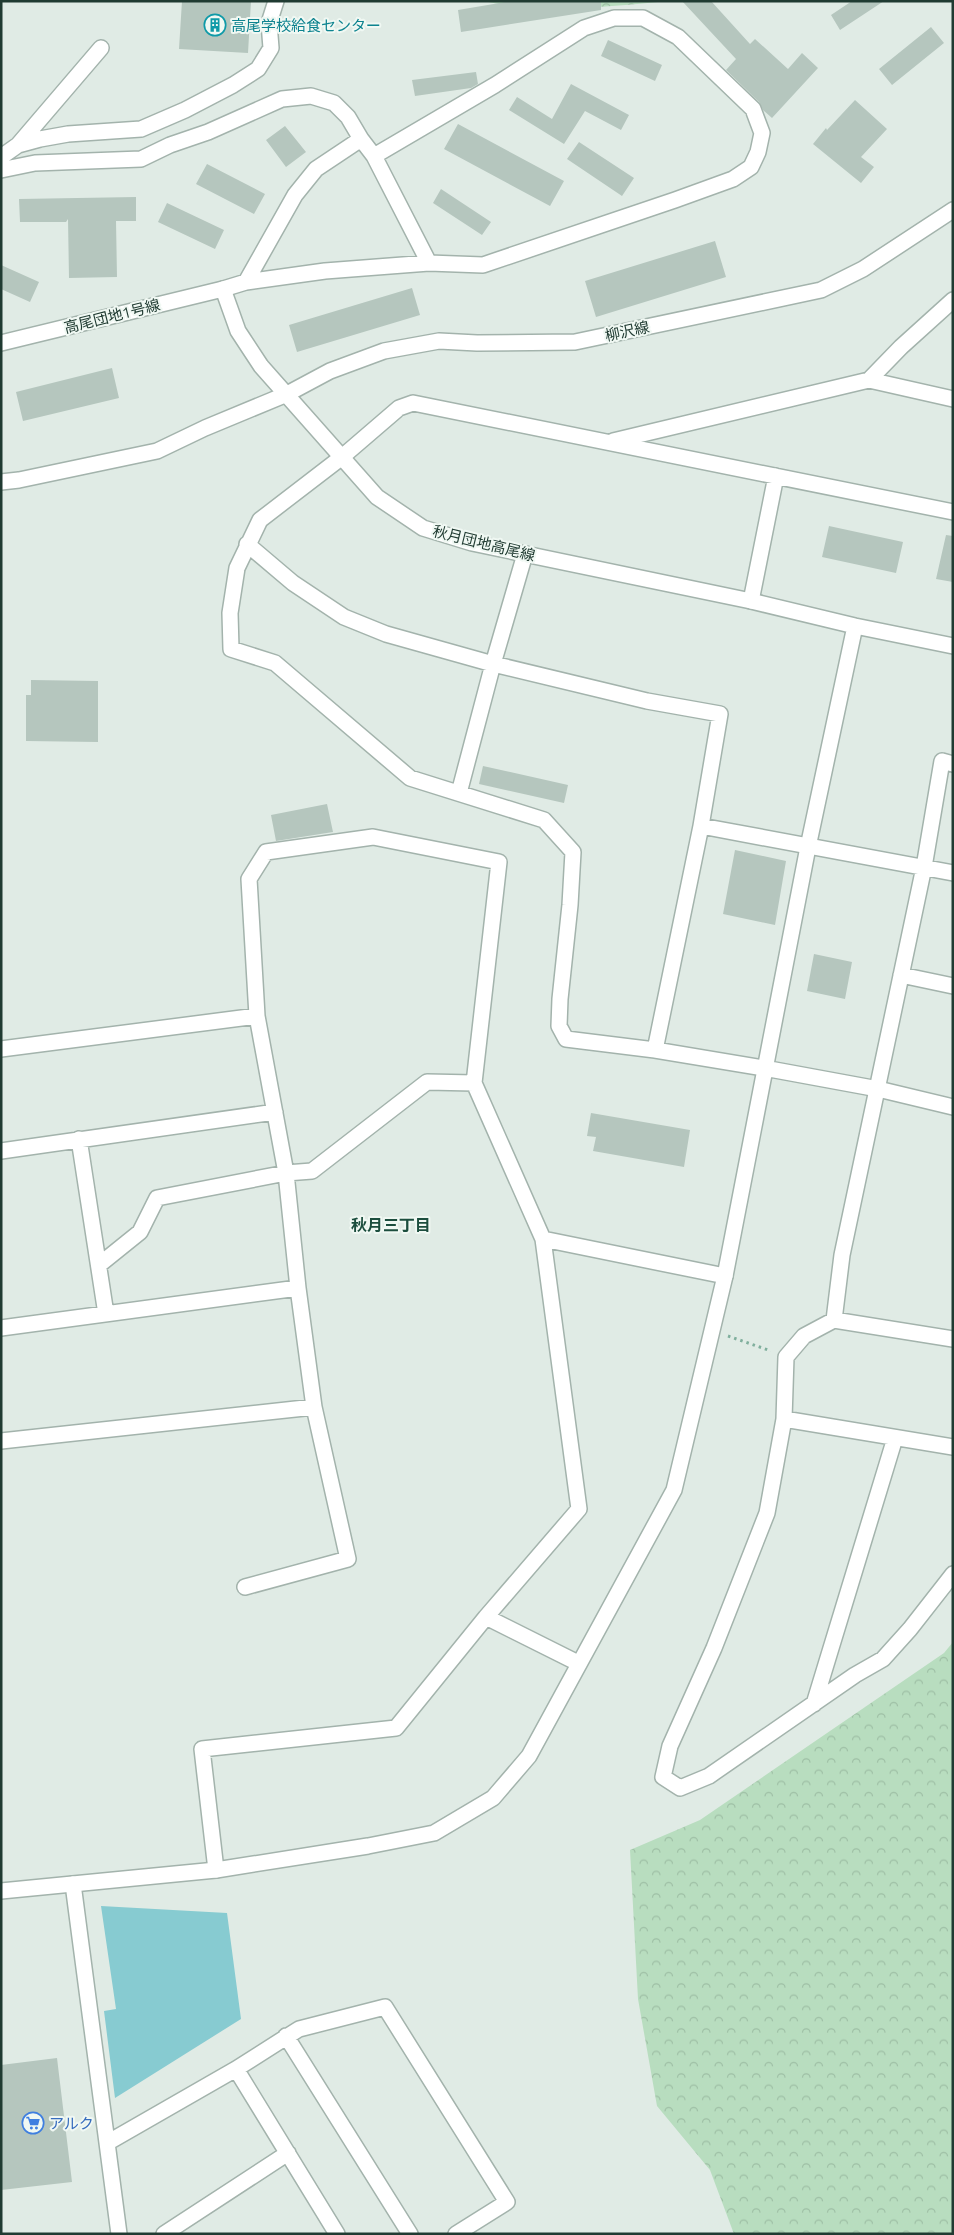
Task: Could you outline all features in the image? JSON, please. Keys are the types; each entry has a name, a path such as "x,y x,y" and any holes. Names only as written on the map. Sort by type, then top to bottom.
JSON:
{"street":[{"path":"18,145 68,134 141,129 185,110 233,85 258,69 271,48 269,23 276,1"},
{"name":"高尾団地1号線","path":"1,342 246,282 325,271 429,263 483,266 675,200 732,178 750,166 758,152 762,133 753,109 678,37 643,18 614,18 584,28 495,85 374,156"},
{"path":"1,157 18,145 101,48"},
{"path":"1,170 35,163 141,159 170,145 208,132 282,99 311,96 334,103 348,117 374,156 429,263"},
{"path":"246,282 295,195 316,169 361,139"},
{"name":"柳沢線","path":"1,482 19,480 157,451 205,428 286,394 330,371 384,351 439,341 477,343 575,342 821,290 863,269 953,210"},
{"name":"秋月団地高尾線","path":"223,289 238,331 261,366 377,497 423,528 472,543 751,601 855,626 953,646"},
{"path":"870,380 901,347 953,300"},
{"path":"607,443 870,380 953,399"},
{"path":"953,512 413,403 399,408 342,457 260,520 237,568 230,613 231,649 276,663 410,778 544,820 573,852 570,905 560,998 559,1026 566,1039 655,1050 764,1068 878,1089 953,1107"},
{"path":"751,601 776,476"},
{"path":"248,544 294,582 344,617 386,634 493,664 647,701 720,714 701,826 655,1050"},
{"path":"459,793 493,664 525,554"},
{"path":"1,1891 216,1870 368,1846 434,1833 493,1798 529,1756 674,1490 725,1276 808,847 855,626"},
{"path":"834,1320 842,1254 924,867 942,761 953,764"},
{"path":"701,826 953,873"},
{"path":"216,1870 202,1749 396,1728 486,1617 579,1509 543,1239 474,1083 499,862 373,837 266,852 249,879 258,1016 286,1173 298,1288 314,1407 348,1559 244,1587"},
{"path":"901,975 953,986"},
{"path":"1,1049 258,1016"},
{"path":"99,1264 140,1232 157,1198 286,1173 312,1171 427,1082 474,1083"},
{"path":"1,1151 275,1112"},
{"path":"79,1140 106,1314"},
{"path":"543,1239 725,1276"},
{"path":"1,1328 298,1288"},
{"path":"953,1339 834,1320 804,1336 786,1357 784,1419 767,1513 714,1648 670,1746 663,1777 680,1788 709,1776 855,1675 883,1658 910,1629 953,1574"},
{"path":"1,1441 314,1407"},
{"path":"784,1419 953,1447"},
{"path":"814,1704 895,1438"},
{"path":"486,1617 578,1663"},
{"path":"74,1884 119,2234"},
{"path":"107,2143 236,2069 299,2029 385,2007 507,2202 456,2234"},
{"path":"286,2036 410,2234"},
{"path":"236,2069 337,2234"},
{"path":"164,2234 288,2153"}],"path":[{"path":"713,1330 786,1357"}],"green space":[{"path":"483,1 668,1 599,7 551,8 504,5"},
{"path":"953,1642 953,2234 734,2234 710,2170 657,2106 638,1999 630,1850 700,1820 944,1653"}],"water":[{"path":"101,1906 227,1913 241,2019 115,2098 104,2011 116,2009"}],"building":[{"name":"高尾学校給食センター","path":"182,1 251,1 248,53 179,49"},
{"path":"512,1 601,1 601,10 461,32 458,10"},
{"path":"682,1 711,1 750,44 755,39 788,69 802,53 818,68 772,118 763,110 759,102 726,70 736,59"},
{"path":"852,1 884,1 840,30 831,15"},
{"path":"931,27 944,43 892,85 879,69"},
{"path":"608,40 662,65 655,81 601,56"},
{"path":"476,72 478,84 471,88 415,96 412,80"},
{"path":"571,84 629,115 621,130 585,111 564,144 509,110 517,97 552,119"},
{"path":"855,100 887,129 861,157 874,167 861,183 813,144 826,128 827,130"},
{"path":"458,124 564,181 550,206 444,149"},
{"path":"285,126 306,152 286,167 266,140"},
{"path":"579,142 634,178 622,196 567,159"},
{"path":"207,164 265,194 254,214 196,184"},
{"path":"441,189 491,222 482,235 433,203"},
{"path":"136,197 136,221 116,221 117,277 69,278 68,219 66,222 20,222 19,199"},
{"path":"167,203 224,230 215,249 158,222"},
{"path":"715,241 726,277 596,317 585,281"},
{"path":"1,265 39,282 30,302 1,289"},
{"path":"412,288 420,315 297,352 289,325"},
{"path":"112,368 119,398 23,421 16,392"},
{"path":"829,526 903,542 896,573 822,557"},
{"path":"946,535 953,536 953,582 936,579"},
{"path":"31,680 98,681 98,742 26,741 26,695 31,695"},
{"path":"483,766 568,785 564,803 479,784"},
{"path":"327,804 333,832 276,841 271,815"},
{"path":"735,850 786,861 775,925 723,914"},
{"path":"814,954 852,962 845,999 807,991"},
{"path":"591,1113 690,1130 684,1167 593,1151 596,1137 587,1136"},
{"name":"アルク","path":"57,2058 72,2182 1,2190 1,2065"}],"place":[{"name":"高尾学校給食センター","path":"215,25"},
{"name":"アルク","path":"33,2123"}],"district":[{"name":"秋月三丁目","path":"391,1225"}]}
